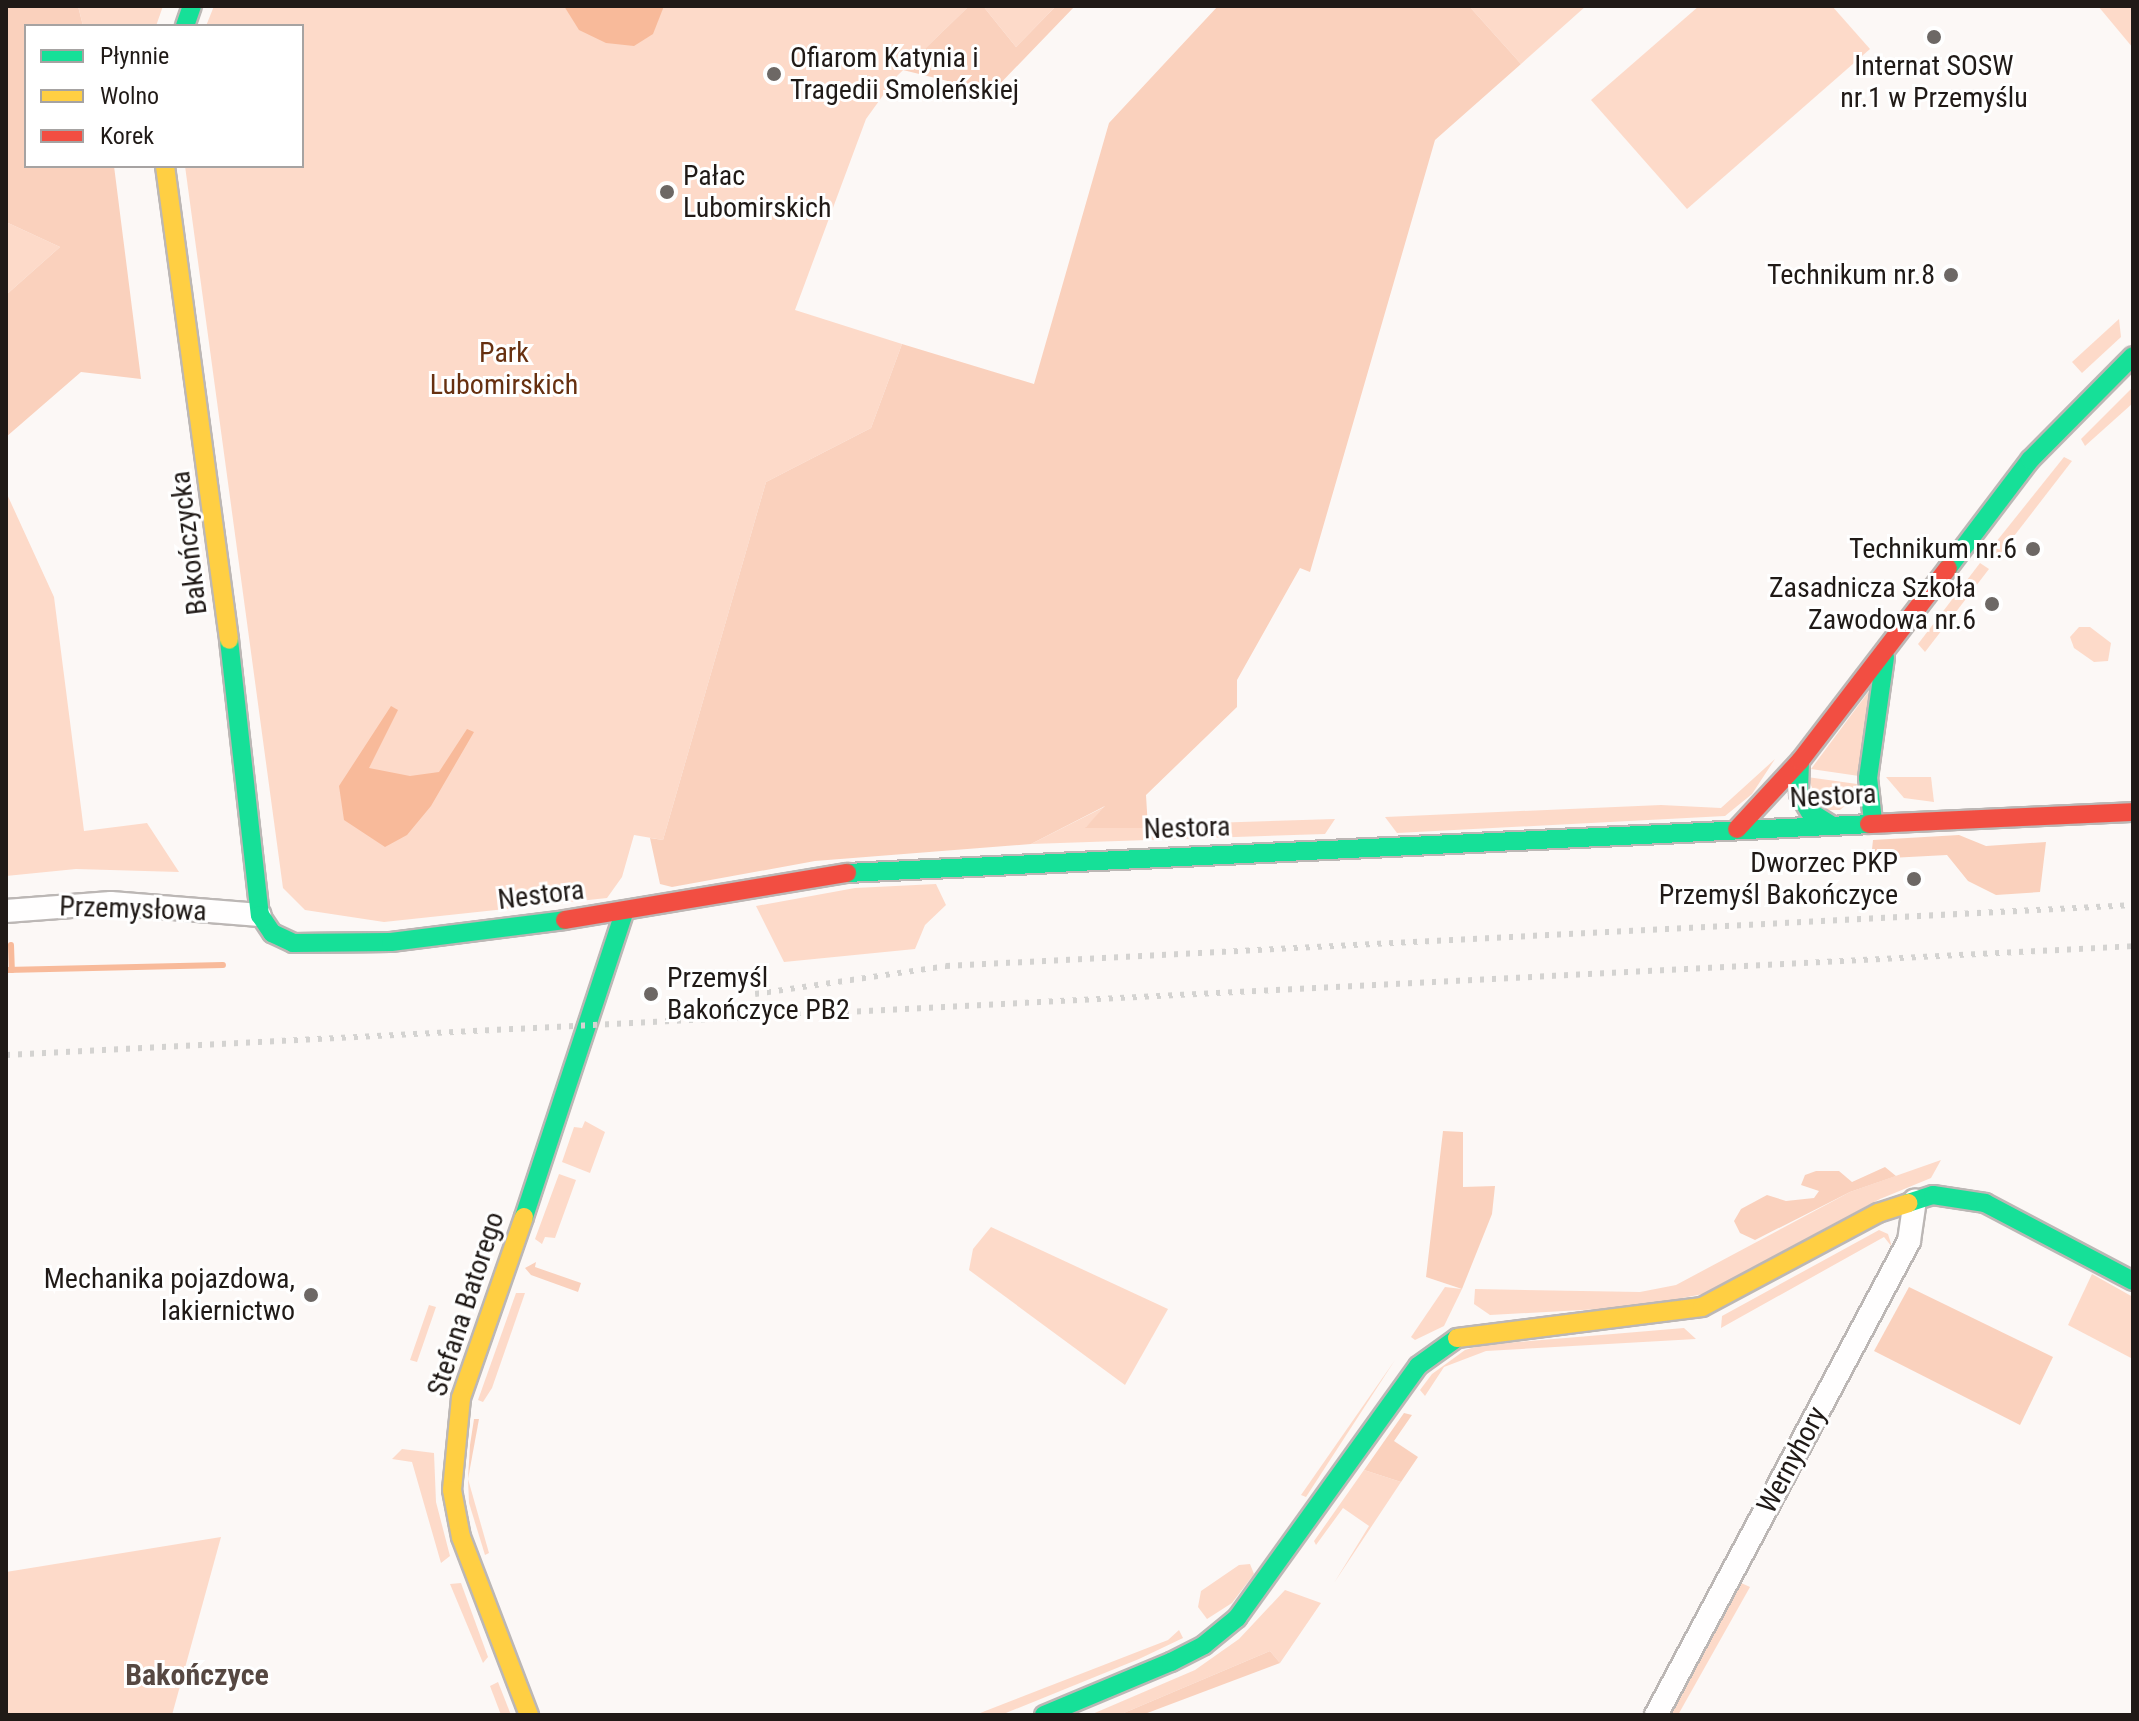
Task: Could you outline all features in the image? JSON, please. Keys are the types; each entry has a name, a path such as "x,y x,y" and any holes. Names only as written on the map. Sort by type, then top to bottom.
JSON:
{"street":[{"name":"Bakończycka","path":"165,168 211,483 260,915"},
{"path":"1737,829 1800,761 2013,480 2133,356"},
{"path":"1873,821 1868,778 1887,647"},
{"path":"1800,761 1799,794 1810,812 1831,825"},
{"name":"Nestora","path":"260,915 272,933 293,943 338,946 624,913 813,876 899,868 1873,821 2133,812"},
{"name":"Przemysłowa","path":"6,911 111,903 260,915"},
{"name":"Stefana Batorego","path":"529,1715 461,1537 453,1501 454,1443 461,1398 584,1046 624,913"},
{"path":"1044,1715 1171,1662 1204,1645 1237,1618 1418,1366 1449,1340 1483,1329 1676,1314 1702,1307 1878,1213 1940,1194 1972,1198 2133,1281"},
{"name":"Wernyhory","path":"1656,1715 1909,1241 1915,1200"}],"green space":[{"path":"78,6 163,6 157,24 82,24"},
{"name":"Park Lubomirskich","path":"214,6 969,6 897,76 866,119 795,310 902,344 871,428 766,482 663,840 634,835 622,877 607,898 384,922 305,910 283,888 185,168 304,168 304,24 207,24"},
{"path":"983,6 1056,6 1016,47"},
{"path":"1469,6 1586,6 1521,64"},
{"path":"1699,6 1832,6 1870,49 1687,209 1591,100"},
{"path":"2098,6 2133,6 2133,48"},
{"path":"6,222 60,247 6,295"},
{"path":"2119,319 2121,337 2082,373 2072,362"},
{"path":"2133,387 2133,403 2085,446 2081,439"},
{"path":"2064,457 2072,461 1997,558 1988,552"},
{"path":"6,492 54,597 84,831 147,823 179,872 76,869 6,876"},
{"path":"1980,563 1989,569 1925,652 1918,644"},
{"path":"2079,627 2090,627 2111,643 2108,661 2094,662 2074,648 2070,637"},
{"path":"1869,691 1859,776 1811,769"},
{"path":"1775,759 1752,794 1725,816 1397,833 1385,817 1661,805 1721,808"},
{"path":"1807,777 1857,784 1854,798 1840,810 1823,810"},
{"path":"1886,777 1931,777 1934,802 1904,798"},
{"path":"1108,805 1086,827 1335,819 1325,834 1031,844"},
{"path":"936,884 946,905 925,925 915,949 784,962 756,906 855,888"},
{"path":"585,1121 605,1132 590,1173 562,1162 574,1127 582,1128"},
{"path":"1941,1160 1931,1178 1880,1199 1703,1294 1636,1307 1490,1315 1474,1304 1475,1289 1640,1292 1676,1285 1850,1192"},
{"path":"559,1174 576,1180 555,1238 545,1237 542,1244 535,1239"},
{"path":"991,1227 1168,1309 1125,1385 969,1270 973,1249"},
{"path":"1879,1230 1888,1234 1892,1247 1884,1237 1721,1328 1722,1316"},
{"path":"2092,1274 2133,1297 2131,1358 2068,1325"},
{"path":"1445,1287 1462,1289 1444,1326 1415,1340 1411,1337"},
{"path":"516,1293 525,1293 492,1388 483,1402 478,1400"},
{"path":"429,1305 436,1307 417,1362 410,1360"},
{"path":"1684,1328 1696,1339 1486,1351 1444,1367 1425,1396 1420,1390 1432,1374 1465,1350 1482,1345"},
{"path":"1395,1360 1306,1497 1301,1495"},
{"path":"402,1449 434,1453 436,1502 450,1556 441,1563 412,1462 392,1459"},
{"path":"1364,1470 1401,1482 1334,1583 1369,1526 1343,1508 1316,1545 1314,1541"},
{"path":"468,1479 489,1553 485,1555 469,1503"},
{"path":"221,1537 172,1715 6,1715 6,1572"},
{"path":"1250,1564 1254,1574 1232,1603 1207,1619 1198,1607 1201,1591 1239,1565"},
{"path":"1739,1582 1750,1587 1678,1715 1669,1715"},
{"path":"461,1583 488,1657 483,1663 450,1584"},
{"path":"1285,1590 1321,1603 1280,1663 1270,1651 1119,1715 1090,1715 1195,1670 1239,1639"},
{"path":"1179,1630 1183,1638 1139,1659 1001,1715 975,1715 1168,1640"},
{"path":"498,1682 511,1715 501,1715 490,1686"}],"shaded area":[{"path":"6,6 78,6 82,24 24,24 24,168 114,168 141,379 81,372 6,437 6,295 60,247 6,222"},
{"path":"564,6 664,6 653,34 634,46 606,43 579,30"},
{"path":"969,6 983,6 1016,47 1056,6 1075,6 992,92 903,70"},
{"path":"1218,6 1469,6 1521,64 1435,140 1310,572 1300,568 1237,680 1237,707 1146,795 1148,828 1085,828 1105,806 1031,844 815,861 672,887 660,884 650,838 663,840 766,482 871,428 902,344 1034,384 1109,123"},
{"path":"391,706 398,710 369,768 410,776 439,772 467,729 474,732 431,806 407,835 385,847 344,820 339,786"},
{"path":"1959,835 1986,846 2046,842 2040,892 1996,895 1968,881 1947,855 1871,859 1873,840"},
{"path":"1443,1131 1463,1132 1463,1187 1495,1186 1492,1214 1462,1289 1426,1277"},
{"path":"1885,1167 1896,1176 1850,1192 1755,1240 1740,1233 1734,1221 1741,1209 1767,1195 1786,1201 1814,1198 1819,1191 1801,1185 1805,1175 1816,1171 1839,1171 1852,1182"},
{"path":"536,1262 535,1267 581,1283 578,1292 531,1275 525,1268"},
{"path":"1909,1287 2053,1357 2020,1425 1874,1351"},
{"path":"1404,1413 1412,1415 1394,1441 1418,1457 1401,1482 1364,1470"},
{"path":"474,1419 479,1419 468,1479 470,1445"},
{"path":"1270,1651 1280,1663 1142,1715 1119,1715"}],"waterway":[{"path":"11,945 12,970"},
{"path":"6,970 223,965"}],"railway":[{"path":"755,994 946,966 2133,905"},
{"path":"6,1055 2133,946"}],"traffic: fast":[{"path":"186,24 192,6"},
{"path":"1948,568 2030,460 2133,356"},
{"path":"229,640 260,915 272,933 293,943 391,942 565,920"},
{"path":"1873,821 1868,778 1885,657"},
{"path":"1800,761 1799,794 1810,812 1831,825"},
{"path":"847,873 1869,824"},
{"path":"524,1217 624,913"},
{"path":"1908,1203 1933,1195 1985,1203 2133,1281"},
{"path":"1044,1715 1171,1662 1204,1645 1237,1618 1418,1366 1457,1338"}],"traffic: slow":[{"path":"165,168 229,640"},
{"path":"1457,1338 1702,1307 1878,1213 1908,1203"},
{"path":"524,1217 461,1398 452,1490 461,1537 529,1715"}],"traffic: jam":[{"path":"1737,829 1800,761 1948,568"},
{"path":"1869,824 2133,812"},
{"path":"565,920 847,873"}],"place":[{"name":"Internat SOSW nr.1 w Przemyślu","path":"1934,37"},
{"name":"Ofiarom Katynia i Tragedii Smoleńskiej","path":"774,74"},
{"name":"Pałac Lubomirskich","path":"667,192"},
{"name":"Technikum nr.8","path":"1951,275"},
{"name":"Technikum nr.6","path":"2033,549"},
{"name":"Zasadnicza Szkoła Zawodowa nr.6","path":"1992,604"},
{"name":"Dworzec PKP Przemyśl Bakończyce","path":"1914,879"},
{"name":"Przemyśl Bakończyce PB2","path":"651,994"},
{"name":"Mechanika pojazdowa, lakiernictwo","path":"311,1295"}],"district":[{"name":"Bakończyce","path":"197,1675"}]}
